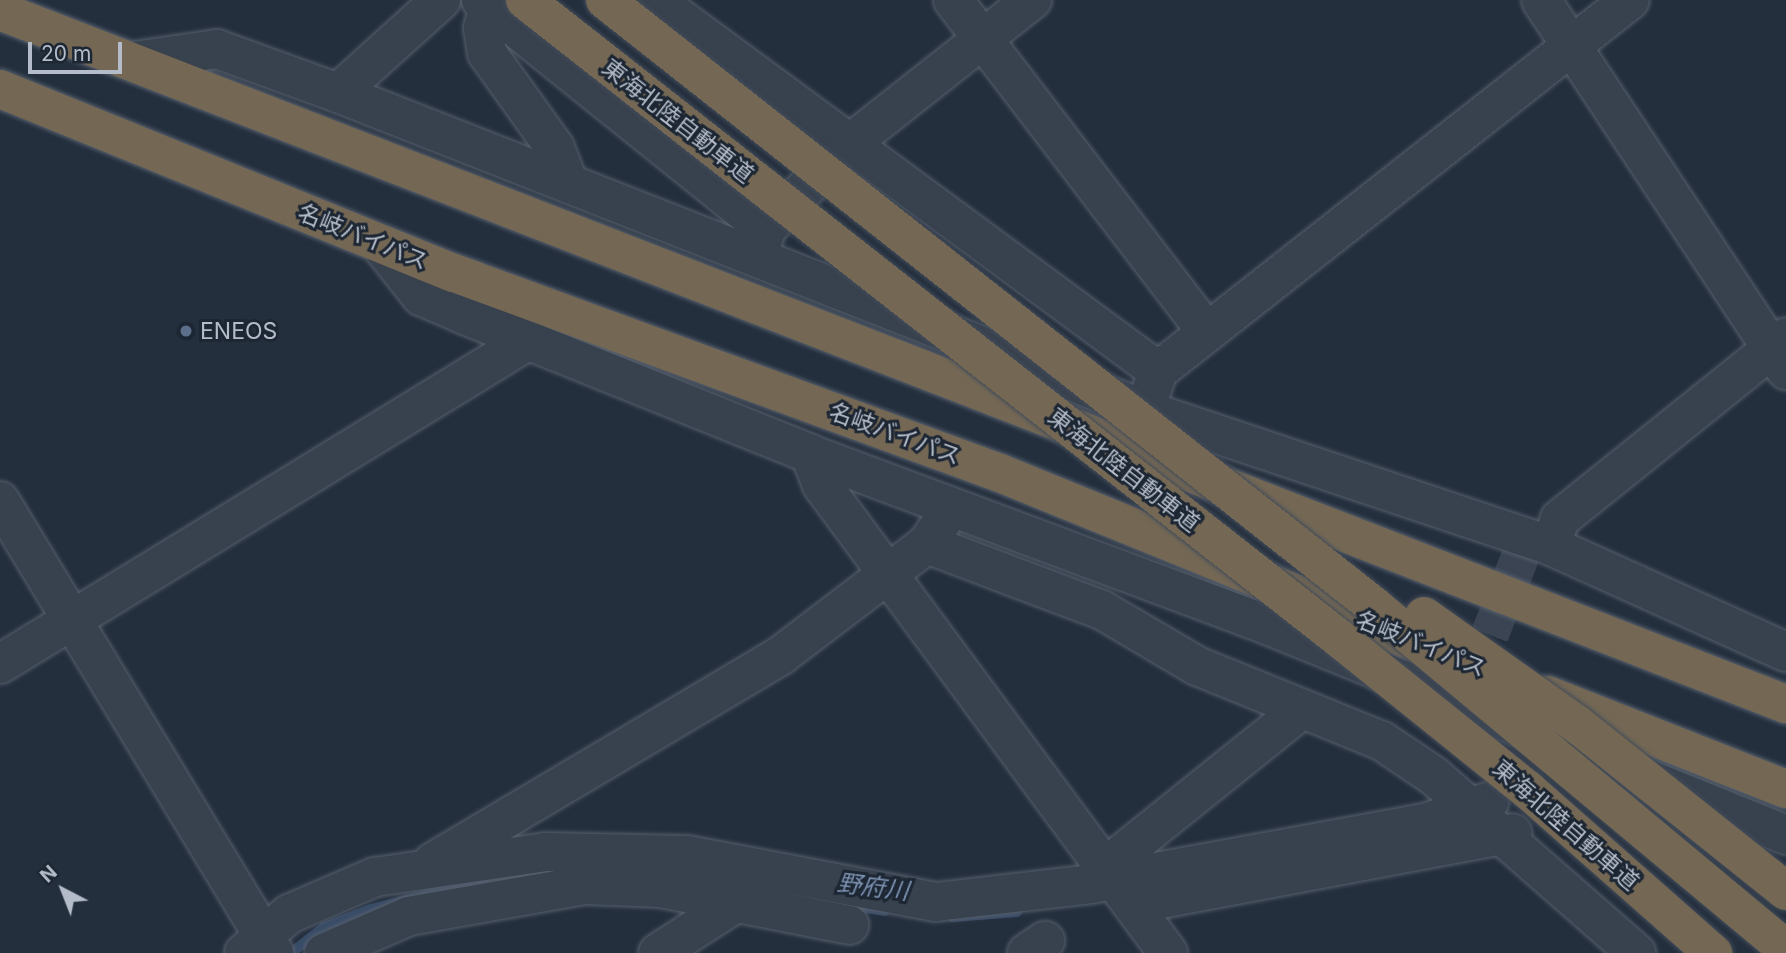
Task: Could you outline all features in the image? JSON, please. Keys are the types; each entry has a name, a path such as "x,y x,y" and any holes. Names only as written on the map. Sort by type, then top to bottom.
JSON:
{"highway":[{"name":"東海北陸自動車道","path":"524,0 1361,656 1713,953"},
{"name":"東海北陸自動車道","path":"605,0 1019,331 1415,639 1786,949"},
{"path":"7,13 134,61 432,184 822,326 1786,704"},
{"name":"名岐バイパス","path":"0,89 379,243 1000,472 1786,789"},
{"path":"1019,331 1578,725 1786,891"}],"street":[{"path":"338,93 441,0"},
{"path":"654,0 847,146 1012,259 1158,371"},
{"path":"953,0 1206,331"},
{"path":"762,242 847,146 1032,0"},
{"path":"1534,545 1560,519 1781,352 1541,0"},
{"path":"1145,410 1158,371 1630,0"},
{"path":"486,2 487,54 555,148 567,180"},
{"path":"486,2 762,242"},
{"path":"134,61 217,49 567,180 762,242 1145,410 1534,545 1786,652"},
{"path":"379,243 421,296 810,454 1252,619 1786,835"},
{"path":"0,664 529,340"},
{"path":"810,454 822,485 891,572 1122,886 1168,953"},
{"path":"0,501 262,947 289,914 375,877 546,852 628,849 936,902 1122,886 1495,819"},
{"path":"422,869 780,656 927,544 952,508"},
{"path":"927,544 1102,610 1197,666 1382,741 1440,761 1495,819 1636,953"},
{"path":"1122,886 1302,709"},
{"path":"324,953 409,916 549,888 629,883 849,925"},
{"path":"658,953 737,902"}],"waterway":[{"name":"野府川","path":"291,953 324,927 371,909 483,880"},
{"name":"野府川","path":"844,905 885,911"},
{"name":"野府川","path":"952,917 1017,912"}],"tunnel":[{"path":"1469,688 1522,552"}],"place":[{"name":"ENEOS","path":"186,331"}]}
